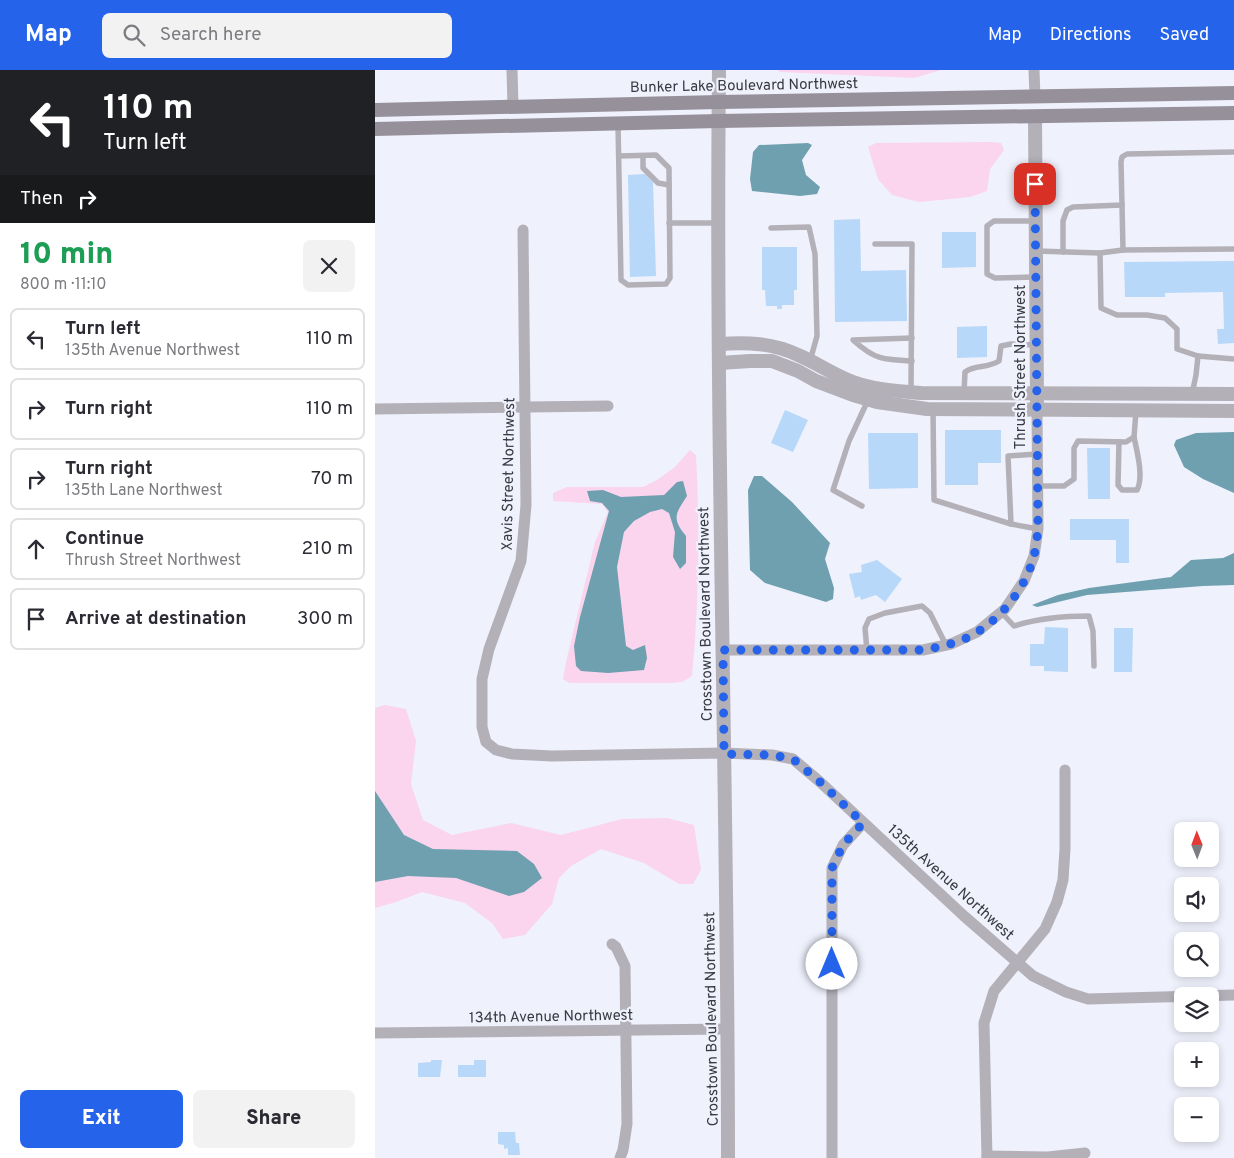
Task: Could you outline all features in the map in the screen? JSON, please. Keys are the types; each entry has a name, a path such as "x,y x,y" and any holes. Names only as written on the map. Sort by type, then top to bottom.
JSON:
{"main road":[{"name":"Bunker Lake Boulevard Northwest","path":"375,110 1234,93"},
{"path":"375,129 719,121 1234,113"}],"street":[{"path":"512,70 513,106"},
{"name":"Crosstown Boulevard Northwest","path":"719,70 720,509 728,1158"},
{"path":"1034,70 1035,97"},
{"name":"Thrush Street Northwest","path":"723,650 923,650 945,645 977,632 1003,611 1024,581 1034,556 1038,529 1035,117"},
{"name":"Xavis Street Northwest","path":"486,742 482,727 482,679 489,649 521,560 526,505 523,230"},
{"path":"719,344 743,342 770,345 797,354 854,382 890,390 911,392 1234,394"},
{"path":"805,375 811,361"},
{"path":"719,363 772,362 868,400 933,409 1234,411"},
{"path":"910,406 911,392"},
{"path":"375,409 608,406"},
{"name":"135th Avenue Northwest","path":"486,742 496,750 512,754 562,756 724,754 772,755 793,759 1033,976 1066,992 1087,999 1234,995"},
{"path":"1065,770 1065,849 1063,880 1057,902 1045,929 994,991 984,1023 987,1157 1047,1157 1085,1153"},
{"path":"832,1158 832,868 843,845 863,823"},
{"path":"612,944 616,947 625,966 627,1124 620,1158"},
{"name":"134th Avenue Northwest","path":"375,1033 727,1029"}],"lane":[{"path":"618,124 621,280 628,285 666,284 670,278 669,168 656,155 619,156"},
{"path":"1123,250 1122,157 1127,154 1234,152"},
{"path":"643,156 643,168 658,183 669,185"},
{"path":"1063,252 1063,221 1067,210 1073,207 1122,205"},
{"path":"1036,221 994,221 987,226 986,240 987,274 995,278 1036,277"},
{"path":"669,223 719,223"},
{"path":"771,228 809,226 815,254 817,336 811,361"},
{"path":"875,244 912,244 911,392"},
{"path":"1036,251 1099,253 1123,250 1234,249"},
{"path":"1099,253 1101,308 1117,316 1147,315 1165,318 1177,329 1177,349 1198,356 1234,359"},
{"path":"912,338 853,340 866,352 877,358 912,361"},
{"path":"964,392 965,372 971,367 991,366 999,361 1001,346 1011,344 1037,345"},
{"path":"1192,394 1198,356"},
{"path":"862,506 833,490 835,477 849,441 868,400"},
{"path":"933,409 934,500 1011,524 1038,529"},
{"path":"1119,442 1118,485 1122,490 1137,490 1139,485 1139,463 1135,437 1136,411"},
{"path":"1037,486 1064,486 1074,479 1074,448 1078,441 1126,442 1135,437"},
{"path":"1011,524 1008,456 1037,454"},
{"path":"867,651 865,628 869,619 885,613 921,606 930,613 945,645"},
{"path":"1003,611 1013,626 1033,620 1066,616 1089,616 1093,631 1094,666"}],"shaded area":[{"path":"778,70 941,70 914,78 780,72"},
{"path":"876,143 1001,143 1004,150 990,169 987,191 970,197 919,202 892,195 878,179 868,147"},
{"path":"690,450 696,455 698,510 696,621 692,676 682,682 672,683 569,683 563,679 566,662 595,542 608,512 602,504 553,501 553,493 567,487 643,487 675,467"},
{"path":"385,705 406,709 416,741 411,784 423,820 452,835 511,823 561,835 622,819 667,818 694,825 701,870 693,884 679,884 644,863 601,849 571,866 559,878 552,904 525,935 503,939 492,923 465,903 422,892 375,908 375,708"}],"water":[{"path":"808,143 812,145 802,160 806,175 820,187 817,194 800,196 752,191 750,179 753,152 759,145"},
{"path":"1234,432 1234,493 1203,479 1184,467 1174,445 1176,440 1196,433"},
{"path":"754,476 762,476 792,502 830,543 825,559 834,588 833,599 826,602 765,583 750,570 748,490"},
{"path":"683,481 687,496 678,511 677,520 678,525 686,536 686,563 680,569 673,557 675,532 669,513 662,509 650,512 634,521 624,532 617,567 626,646 633,650 645,645 647,658 644,670 608,673 581,671 576,666 574,646 609,511 602,503 590,501 587,491 603,490 621,497 664,495 677,482"},
{"path":"1234,553 1234,585 1087,595 1037,607 1032,605 1058,595 1089,588 1171,577 1191,560 1223,558"},
{"path":"375,791 404,835 433,849 517,851 534,864 542,878 524,892 509,896 456,878 408,876 375,882"}],"building":[{"path":"645,174 653,182 656,276 630,277 628,175"},
{"path":"860,219 861,271 906,270 907,321 835,322 834,220"},
{"path":"942,232 976,232 976,267 942,268"},
{"path":"762,247 797,247 797,290 794,290 794,305 782,305 782,309 777,309 777,306 766,306 765,290 762,290"},
{"path":"1234,261 1234,343 1218,344 1217,329 1224,329 1223,292 1165,293 1165,297 1125,297 1124,262"},
{"path":"987,326 987,357 957,358 957,327"},
{"path":"785,410 808,420 793,452 771,443"},
{"path":"945,430 1001,430 1001,463 978,463 978,485 945,485"},
{"path":"868,433 918,433 918,488 869,489"},
{"path":"1087,448 1110,448 1110,499 1088,499"},
{"path":"1070,519 1129,519 1129,563 1116,563 1116,540 1070,540"},
{"path":"877,560 902,579 885,602 876,595 861,600 860,596 855,598 849,574 862,572 861,565"},
{"path":"1045,627 1068,628 1068,672 1044,671 1044,666 1030,666 1030,644 1044,644"},
{"path":"1114,628 1133,628 1132,672 1114,672"},
{"path":"431,1060 442,1060 440,1077 418,1077 418,1063 431,1062"},
{"path":"474,1060 486,1060 486,1077 458,1077 458,1065 474,1065"},
{"path":"498,1132 515,1132 516,1143 519,1143 520,1155 508,1155 508,1148 504,1149 504,1145 498,1144"}],"route":[{"path":"832,964 832,868 843,845 863,823 793,759 772,755 724,754 723,650 923,650 951,644 977,632 1005,609 1024,581 1034,556 1038,529 1035,184"}]}
